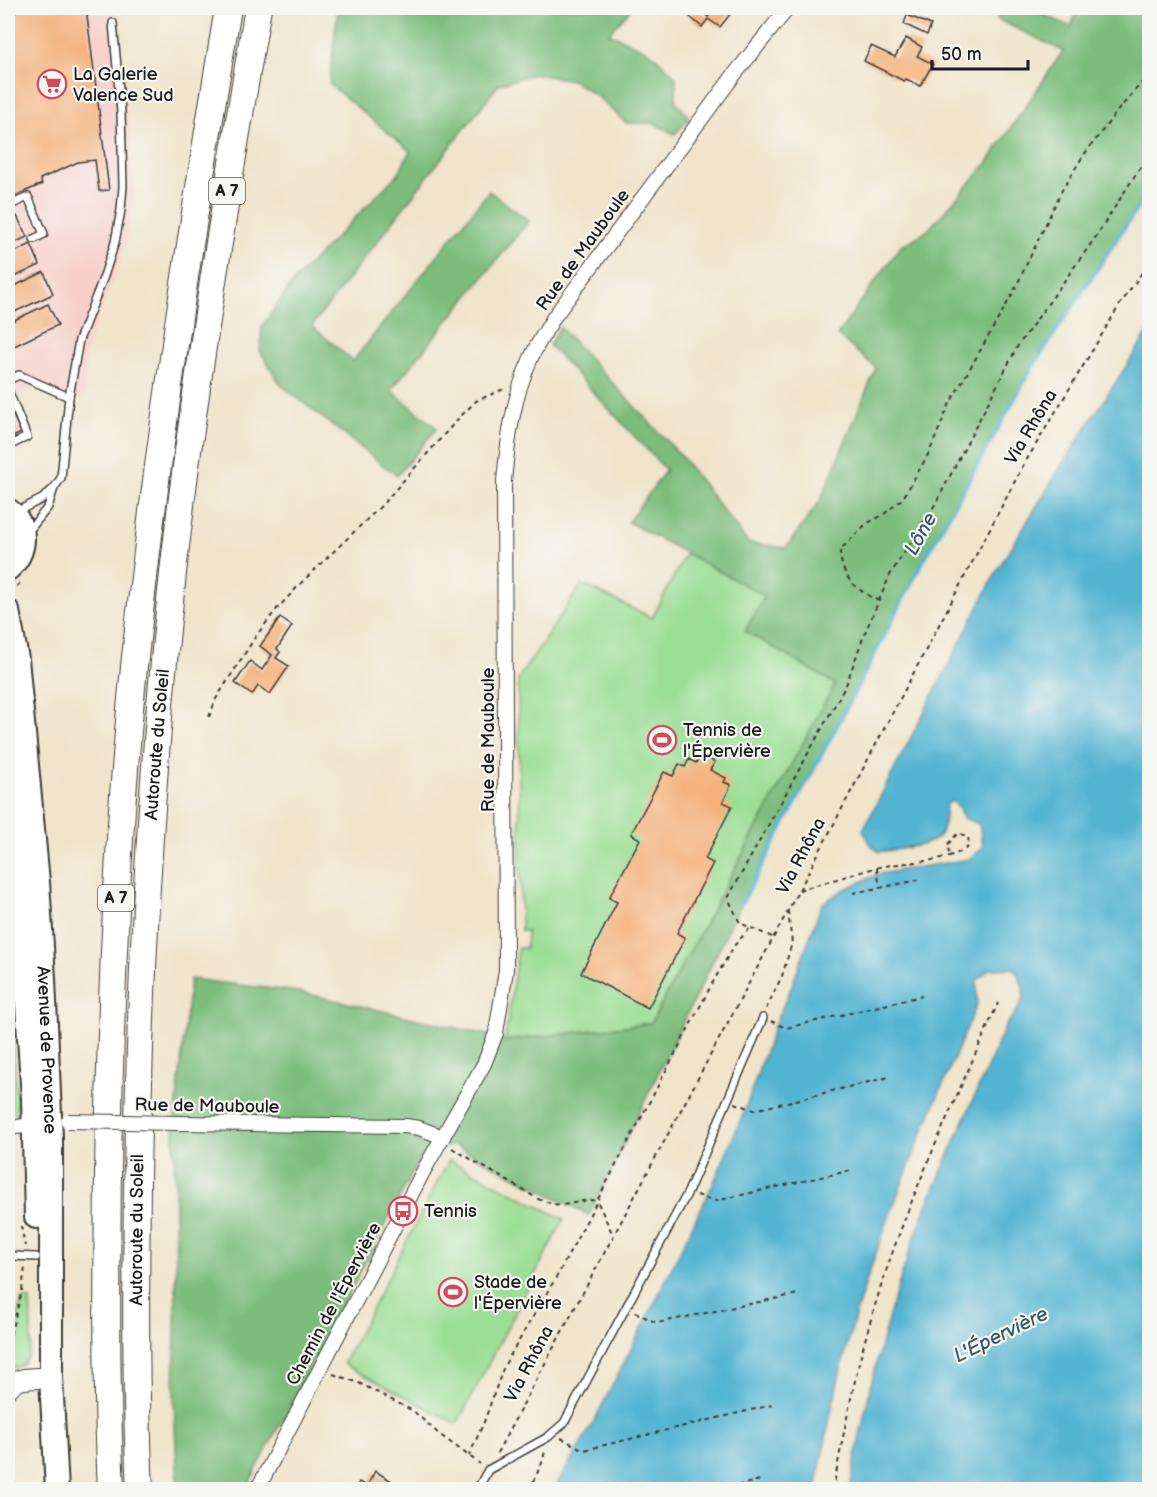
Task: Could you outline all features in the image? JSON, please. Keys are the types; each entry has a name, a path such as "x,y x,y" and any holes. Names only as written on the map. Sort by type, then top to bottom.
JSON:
{"highway":[{"name":"Autoroute du Soleil","path":"111,1490 107,1279 109,1089 119,852 134,669 155,480 176,330 228,8"},
{"name":"Autoroute du Soleil","path":"140,1490 136,1281 138,1093 142,965 151,820 163,670 184,484 205,333 258,8"}],"main road":[{"path":"8,571 20,554 23,537 18,520 10,512"},
{"name":"Avenue de Provence","path":"8,611 17,659 38,882 51,1123 44,1378 44,1490"},
{"name":"Avenue de Provence","path":"8,752 51,1123 30,1257 57,1490"}],"street":[{"name":"Rue de Mauboule","path":"8,1128 51,1123 406,1126 420,1128 446,1142 484,1064 496,1033 506,970 504,481 510,428 522,380 532,356 554,317 734,75 788,8"},
{"name":"Chemin de l'Épervière","path":"257,1490 446,1142"},
{"path":"10,1385 44,1378"}],"lane":[{"path":"10,512 21,511 42,499 61,478 69,397 79,340 115,242 123,186 122,112 113,23"},
{"path":"8,206 28,197 44,234 34,239"},
{"path":"8,380 18,375 69,397"},
{"path":"8,390 27,437 8,446"},
{"path":"23,537 48,507 54,488"},
{"path":"477,1490 488,1470 550,1435 564,1423 688,1192 763,1018"},
{"path":"8,1250 11,1256 30,1257"}],"path":[{"path":"879,601 849,581 840,564 840,550 866,524 883,515 903,498 929,453 950,404 1012,295 1062,190 1083,156 1149,74"},
{"path":"773,938 740,923 728,898 846,685 890,575 936,502 1017,347 1095,238 1149,152"},
{"name":"Via Rhôna","path":"488,1470 788,911 1023,466 1119,306 1149,261"},
{"path":"209,717 216,699 256,636 302,582 381,506 476,401 522,380"},
{"path":"799,890 877,868 949,856 960,853 969,846 968,837 958,833 948,844 949,856"},
{"path":"877,868 880,888"},
{"path":"854,893 919,880"},
{"path":"788,911 792,943 782,976 763,1018 786,1028 922,996"},
{"path":"469,1456 504,1366 561,1269 713,982 734,946 750,928"},
{"path":"833,1490 845,1426 871,1316 907,1212 998,1003"},
{"path":"728,1100 755,1110 889,1077"},
{"path":"446,1142 544,1202 565,1207 587,1200 596,1202"},
{"path":"688,1192 715,1202 852,1170"},
{"path":"596,1202 613,1235"},
{"path":"8,1343 30,1257 21,1226"},
{"path":"627,1308 657,1323 798,1294"},
{"path":"327,1372 359,1383 413,1411 439,1434 488,1470"},
{"path":"529,1490 543,1463 550,1435 584,1450 772,1405"},
{"path":"8,1430 15,1443 8,1464"},
{"path":"720,1490 760,1480"}],"shaded area":[{"path":"8,8 115,8 135,191 125,246 87,345 84,397 60,398 35,387 14,398 33,439 8,451"}],"green space":[{"path":"338,8 632,8 609,33 652,53 676,77 676,102 690,118 675,134 653,123 626,123 599,98 572,80 534,74 499,84 312,326 353,361 489,191 529,221 391,390 437,428 397,476 281,385 260,351 262,326 297,277 398,174 410,151 329,84"},
{"path":"1000,8 1029,8 1071,27 1077,8 1149,8 1149,189 1032,368 921,565 740,906 589,1215 454,1145 423,1153 246,1489 178,1490 174,1402 176,1280 174,1129 190,979 299,992 484,1034 505,1041 651,1023 835,684 745,631 765,596 628,522 666,470 549,345 560,327 681,456 748,543 786,548 820,501 876,368 837,335 900,247 927,231 986,165 1063,51 997,19"},
{"name":"Tennis de l'Épervière","path":"686,553 766,596 746,631 836,683 651,1023 505,1041 518,948 526,948 527,931 521,931 518,679 582,584 652,618"},
{"path":"8,1019 12,1022 18,1117 8,1119"},
{"name":"Stade de l'Épervière","path":"449,1160 564,1219 457,1424 343,1364"},
{"path":"22,1299 30,1300 29,1354 25,1362 18,1367 8,1367 8,1352"}],"water":[{"name":"L'Épervière","path":"1149,331 1149,1489 850,1489 863,1419 880,1349 911,1246 1006,1025 1023,998 1022,985 1014,968 990,969 977,980 977,1004 896,1198 855,1317 838,1381 816,1489 554,1489 593,1423 714,1182 746,1107 775,1023 791,988 822,904 843,890 878,874 969,859 983,847 979,824 963,818 958,806 952,801 946,805 940,834 928,843 879,852 871,845 863,830 999,567"}],"building":[{"name":"La Galerie Valence Sud","path":"8,8 86,8 109,190 99,191 95,160 78,162 40,179 42,184 8,199"},
{"path":"697,8 708,17 715,8 735,8 720,27 708,19 702,27 690,17"},
{"path":"907,15 931,25 927,35 904,24"},
{"path":"906,38 922,47 917,56 933,64 920,86 906,79 904,81 864,61 871,46 895,57"},
{"path":"17,216 27,237 8,246 8,221"},
{"path":"31,244 40,265 8,280 8,255"},
{"path":"44,272 53,294 8,315 8,289"},
{"path":"48,304 58,325 8,349 8,323"},
{"path":"8,404 21,433 10,438 12,442 8,444"},
{"path":"280,618 292,626 277,649 280,652 276,658 289,666 270,694 258,686 252,695 235,683 250,661 262,670 272,655 260,646"},
{"path":"701,755 715,762 710,770 726,778 724,782 731,785 723,802 732,806 705,859 713,863 677,933 685,938 648,1008 581,973 617,902 609,898 640,839 631,834 664,772 673,776 679,764 685,767 689,759 696,763"},
{"path":"375,1471 400,1486 398,1490 355,1490 359,1482 367,1486"}],"waterway":[{"name":"Lône","path":"740,906 921,565 1032,368 1150,189"}],"place":[{"name":"La Galerie Valence Sud","path":"52,84"},
{"name":"Tennis de l'Épervière","path":"662,740"},
{"name":"Tennis","path":"403,1211"},
{"name":"Stade de l'Épervière","path":"453,1292"}]}
